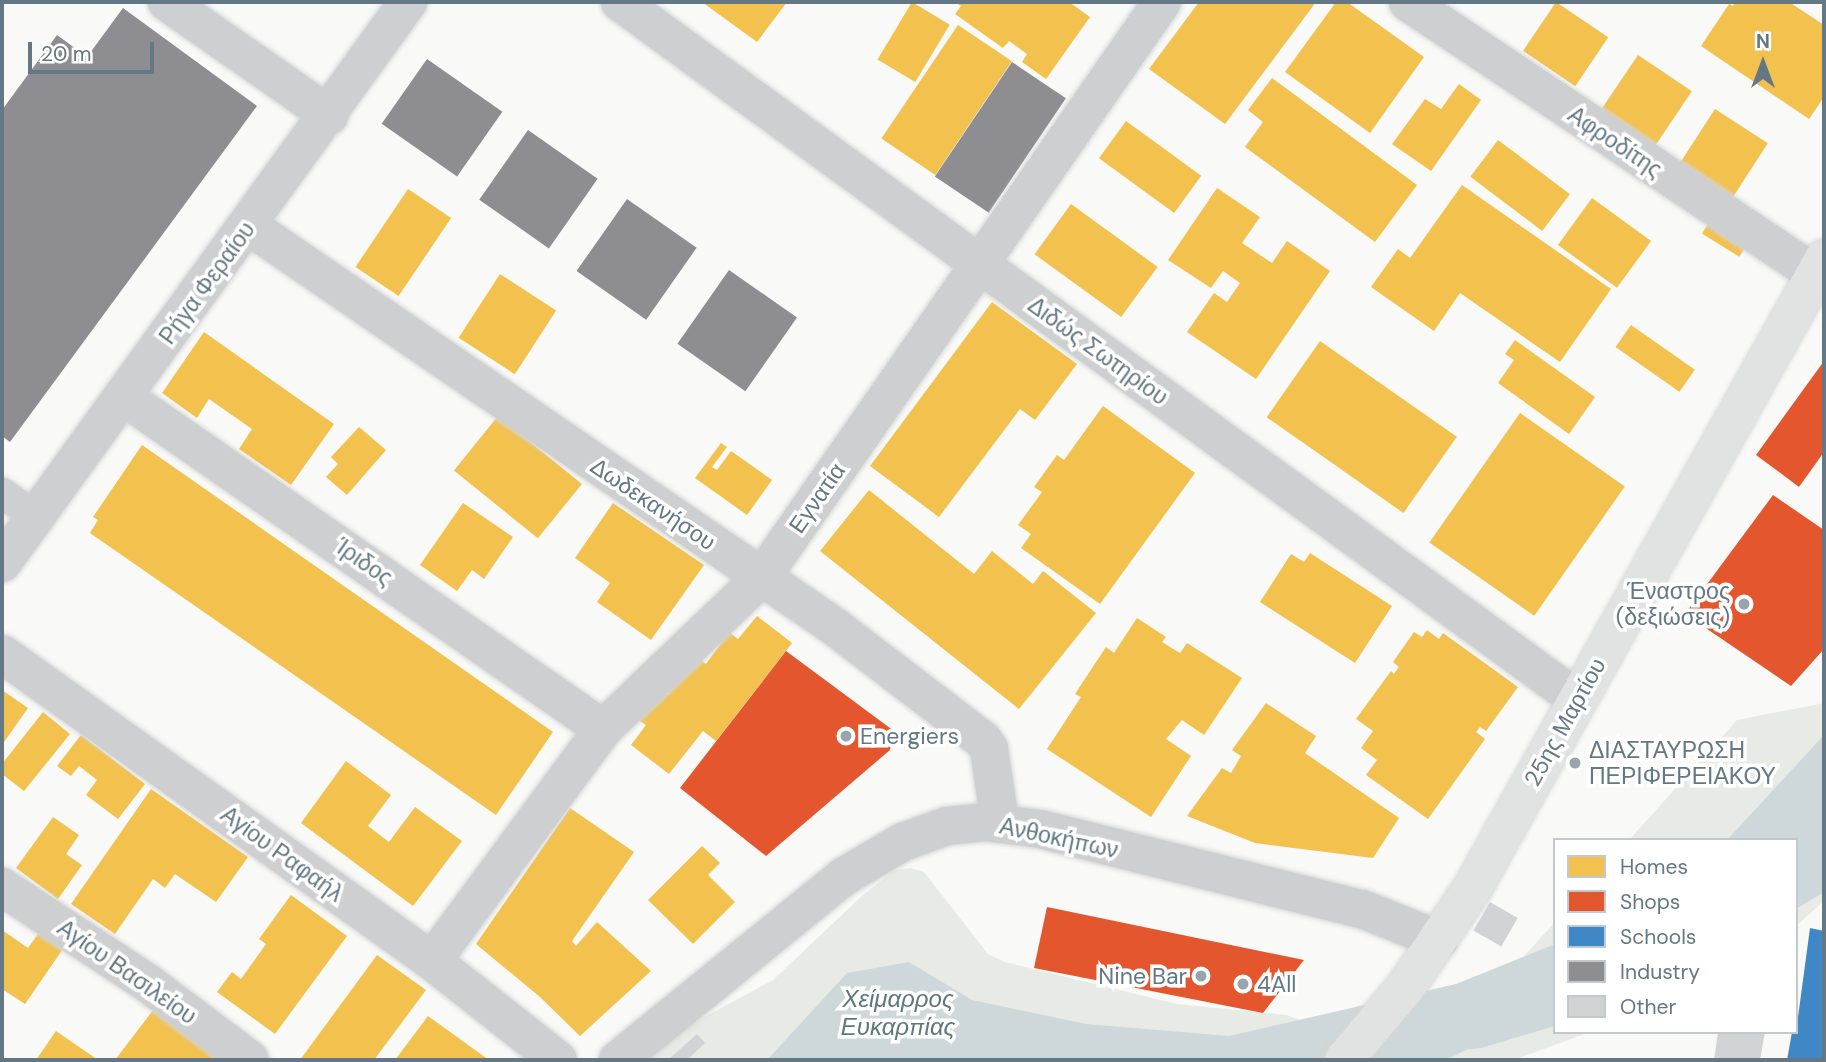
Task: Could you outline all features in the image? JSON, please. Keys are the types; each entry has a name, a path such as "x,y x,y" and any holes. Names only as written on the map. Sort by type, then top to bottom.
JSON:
{"main road":[{"name":"25ης Μαρτίου","path":"1343,1060 1405,988 1439,940 1821,271"}],"street":[{"path":"167,2 329,115"},
{"name":"Ρήγα Φεραίου","path":"2,563 249,226 408,2"},
{"name":"Διδώς Σωτηρίου","path":"620,2 1577,699"},
{"name":"Εγνατία","path":"432,961 603,729 762,577 1161,2"},
{"name":"Αφροδίτης","path":"1408,2 1821,271"},
{"name":"Δωδεκανήσου","path":"249,226 762,577 983,740 989,749 1000,823"},
{"name":"Ίριδος","path":"124,397 603,729"},
{"path":"2,493 36,517"},
{"name":"Αγίου Ραφαήλ","path":"2,654 432,961 558,1060"},
{"name":"Ανθοκήπων","path":"618,1060 805,905 878,855 947,826 1000,823 1362,909 1439,940"},
{"name":"Αγίου Βασιλείου","path":"2,887 149,984 250,1060"}],"shaded area":[{"path":"1824,703 1824,901 1798,924 1798,838 1631,838 1737,720"},
{"path":"911,868 924,872 988,954 1005,962 1177,1004 1287,1015 1306,1022 1267,1060 648,1060 686,1027 773,980 863,895 895,870"},
{"path":"1553,924 1553,1034 1585,1034 1514,1060 1430,1060"}],"water":[{"path":"1824,735 1824,892 1798,908 1798,838 1729,838"},
{"name":"Χείμαρρος Ευκαρπίας","path":"1553,945 1553,1027 1481,1048 1373,1060 767,1060 847,973 909,962 972,1000 1086,1024 1229,1036 1456,984"}],"building: Homes":[{"path":"702,2 787,2 757,42"},
{"path":"912,2 950,25 915,82 877,59"},
{"path":"955,2 1069,2 1090,17 1046,79 1022,62 1027,54 1009,41 1003,48 955,14 961,6"},
{"path":"1199,2 1316,2 1225,124 1149,69"},
{"path":"1336,2 1347,2 1424,57 1370,133 1285,72"},
{"path":"1556,2 1608,37 1575,86 1523,51"},
{"path":"1736,2 1789,2 1824,25 1824,97 1809,119 1701,46 1729,4 1733,6"},
{"path":"958,25 1012,61 935,175 881,139"},
{"path":"1638,55 1692,91 1655,146 1601,110"},
{"path":"1272,78 1417,185 1375,242 1245,147 1263,122 1248,110"},
{"path":"1459,84 1481,100 1431,171 1392,144 1425,99 1441,109"},
{"path":"1715,109 1768,143 1730,202 1677,168"},
{"path":"1126,121 1201,176 1174,213 1099,158"},
{"path":"1498,140 1570,194 1542,231 1470,177"},
{"path":"1462,185 1611,289 1560,362 1460,293 1434,331 1371,287 1398,249 1410,258"},
{"path":"1217,188 1260,217 1242,243 1272,263 1287,241 1330,271 1256,379 1187,332 1214,293 1227,302 1240,283 1223,271 1211,288 1168,260"},
{"path":"408,189 451,218 399,296 355,267"},
{"path":"1592,198 1651,241 1617,288 1558,245"},
{"path":"1071,204 1158,267 1121,317 1035,254"},
{"path":"1711,219 1748,242 1739,257 1702,233"},
{"path":"500,274 556,310 515,374 459,338"},
{"path":"992,302 1077,364 1035,420 1020,409 939,517 870,466"},
{"path":"1631,325 1695,370 1679,392 1616,347"},
{"path":"204,332 334,424 291,485 239,449 252,429 209,399 197,418 162,393"},
{"path":"1515,340 1595,397 1569,434 1498,383 1514,360 1505,354"},
{"path":"1320,341 1457,437 1403,513 1267,417"},
{"path":"1103,406 1195,473 1100,604 1021,548 1031,534 1018,525 1042,492 1034,487 1057,455 1064,460"},
{"path":"1520,413 1625,486 1534,616 1429,542"},
{"path":"498,416 582,484 538,538 454,470"},
{"path":"359,427 386,450 347,495 326,477 338,464 331,457"},
{"path":"721,443 727,447 712,467 717,470 731,451 772,480 747,515 695,478"},
{"path":"142,445 553,732 496,815 90,533 98,520 93,517"},
{"path":"869,490 974,574 992,551 1033,584 1043,571 1096,613 1019,709 820,551"},
{"path":"463,503 513,537 484,579 472,570 457,591 420,565"},
{"path":"613,503 704,565 651,640 597,602 610,583 575,558"},
{"path":"1310,553 1392,606 1355,663 1260,602 1291,554 1304,562"},
{"path":"757,616 792,643 716,741 703,731 669,774 631,745 646,725 638,720 660,690 667,695 697,657 706,664 729,632 738,639"},
{"path":"1137,618 1166,637 1162,642 1180,653 1187,643 1242,678 1204,735 1182,720 1166,739 1191,756 1151,817 1047,749 1081,697 1075,694 1106,647 1114,653"},
{"path":"1427,630 1439,639 1443,633 1518,687 1486,731 1480,727 1476,732 1485,739 1428,819 1366,775 1377,760 1361,748 1373,731 1356,719 1391,671 1394,674 1399,667 1393,662 1414,632 1422,637"},
{"path":"2,690 28,708 2,745"},
{"path":"1266,703 1316,736 1305,753 1399,818 1373,858 1255,843 1187,816 1222,768 1231,773 1241,756 1232,750"},
{"path":"43,712 70,734 24,791 2,774 2,764"},
{"path":"81,735 145,784 118,819 86,795 97,780 79,766 71,776 57,766"},
{"path":"346,761 391,795 368,826 389,842 415,807 462,841 413,906 301,823"},
{"path":"151,789 248,857 216,902 175,874 165,888 153,879 115,934 71,904"},
{"path":"570,808 634,852 572,941 576,946 597,922 651,971 580,1036 540,997 476,944"},
{"path":"53,817 79,835 66,854 82,865 58,899 16,868"},
{"path":"702,846 720,863 708,875 735,902 693,944 648,900"},
{"path":"291,895 347,936 275,1034 217,992 232,972 241,979 266,944 259,939"},
{"path":"2,930 28,948 41,930 65,946 25,1004 2,989"},
{"path":"377,955 426,990 374,1060 300,1060"},
{"path":"154,1009 221,1060 115,1060"},
{"path":"428,1016 489,1060 395,1060"},
{"path":"56,1031 98,1060 36,1060"}],"building: Shops":[{"path":"1824,361 1824,452 1799,487 1756,455"},
{"path":"1773,495 1824,530 1824,649 1791,686 1685,614"},
{"path":"786,651 894,731 890,750 766,856 680,788"},
{"path":"1047,907 1304,960 1263,1013 1034,968"}],"building: Schools":[{"path":"1810,928 1824,931 1824,1060 1787,1060 1792,1034 1798,1034"}],"building: Industry":[{"path":"123,8 257,106 10,442 2,436 2,110 57,35 87,57"},
{"path":"427,59 502,112 457,176 382,124"},
{"path":"1012,62 1066,98 989,213 935,176"},
{"path":"528,130 598,179 549,248 479,200"},
{"path":"627,199 697,248 646,320 577,271"},
{"path":"729,270 797,318 745,391 677,344"}],"building: Other":[{"path":"1490,902 1518,918 1501,947 1474,931"},
{"path":"697,1034 705,1043 687,1060 668,1060"},
{"path":"1718,1034 1765,1034 1760,1060 1714,1060"}],"waterway":[{"name":"Χείμαρρος Ευκαρπίας","path":"1389,1057 1440,1056 1463,1045"}],"place":[{"name":"Έναστρος (δεξιώσεις)","path":"1744,604"},
{"name":"Energiers","path":"846,736"},
{"name":"ΔΙΑΣΤΑΥΡΩΣΗ ΠΕΡΙΦΕΡΕΙΑΚΟΥ","path":"1575,763"},
{"name":"Nine Bar","path":"1201,976"},
{"name":"4All","path":"1243,984"}]}
